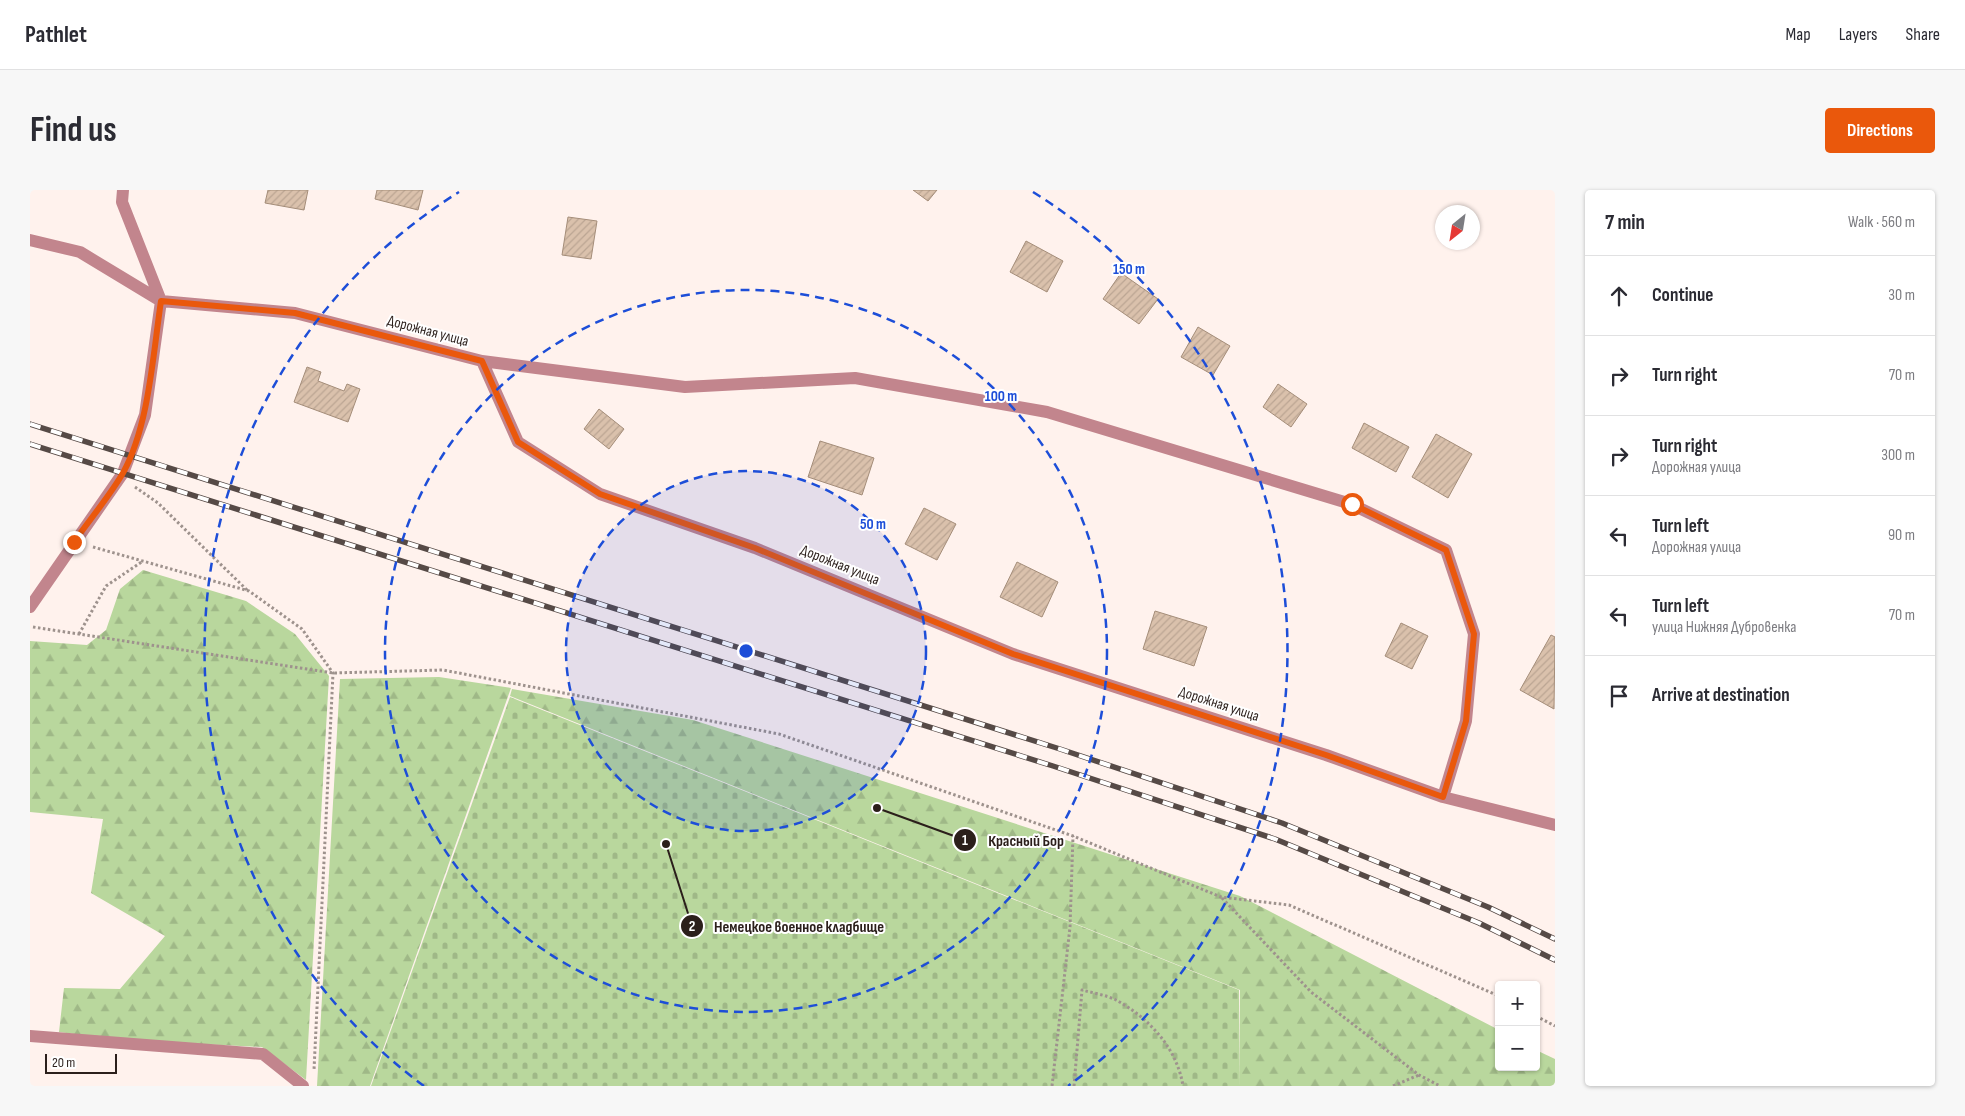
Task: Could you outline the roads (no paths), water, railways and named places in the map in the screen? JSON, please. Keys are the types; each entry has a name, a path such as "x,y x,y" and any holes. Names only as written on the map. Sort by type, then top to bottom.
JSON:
{"street":[{"path":"30,607 120,476 145,415 161,301 122,202 124,190"},
{"path":"30,240 80,252 161,301"},
{"name":"Дорожная улица","path":"161,301 295,313 482,361 518,442 600,494 755,548 1013,654 1326,755 1443,797 1555,825"},
{"path":"482,361 686,387 855,378 1047,412 1352,504 1446,550 1474,634 1466,721 1443,797"},
{"path":"30,1036 263,1054 304,1086"}],"railway":[{"path":"30,424 1060,749 1282,823 1488,907 1555,939"},
{"path":"30,444 1053,766 1275,839 1479,923 1555,960"}],"place":[{"name":"Красный Бор","path":"877,808"},
{"name":"Немецкое военное кладбище","path":"666,844"}]}
